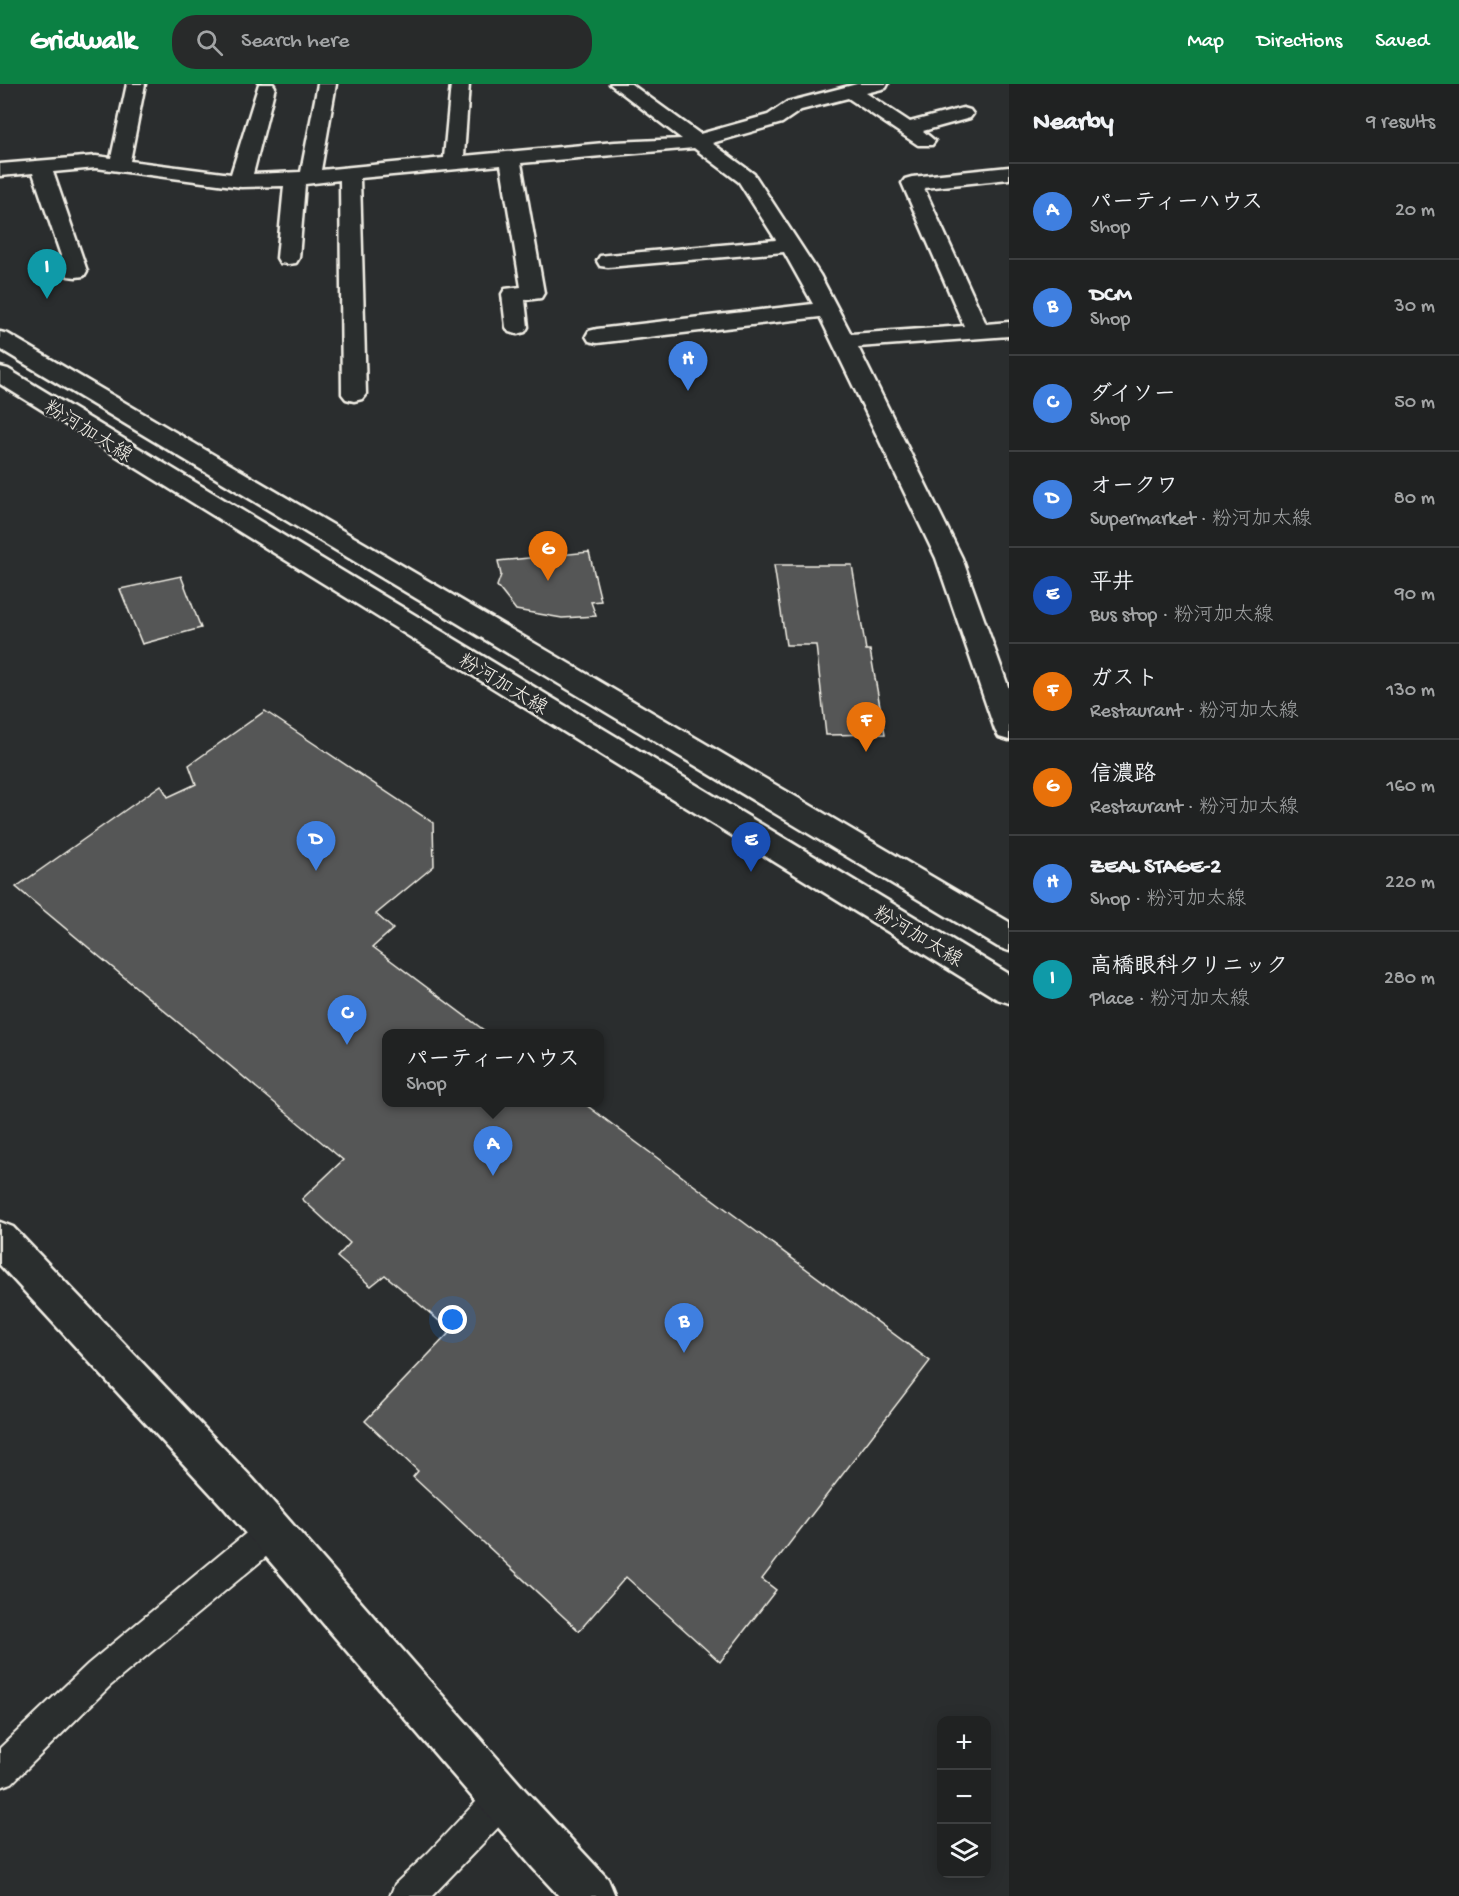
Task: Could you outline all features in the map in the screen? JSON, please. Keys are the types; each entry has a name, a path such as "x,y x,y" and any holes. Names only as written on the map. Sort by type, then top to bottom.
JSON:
{"street":[{"path":"119,165 136,84"},
{"path":"288,258 302,178 327,84"},
{"path":"454,163 460,84"},
{"path":"619,84 747,178 790,245 844,341 949,558 1009,730"},
{"path":"0,170 74,162 119,165 241,181 302,178 615,148 684,145 775,119 794,106 879,84"},
{"path":"241,181 266,87"},
{"path":"850,92 925,141"},
{"path":"907,129 963,114"},
{"path":"510,158 533,293 513,294 517,327"},
{"path":"41,166 76,271"},
{"path":"350,173 354,394"},
{"path":"977,330 912,183 1009,174"},
{"path":"608,261 790,245"},
{"path":"597,336 827,309"},
{"path":"844,341 1009,329"},
{"name":"粉河加太線","path":"0,339 1009,938"},
{"name":"粉河加太線","path":"0,374 1009,990"},
{"path":"0,1239 141,1386 273,1531 410,1695 591,1896"}],"lane":[{"path":"0,1771 99,1676 273,1531"},
{"path":"407,1896 440,1865 502,1799"}],"building":[{"path":"589,552 601,601 591,602 596,616 562,618 516,610 497,586 501,575 498,561"},
{"path":"774,565 852,565 866,650 870,650 885,734 826,735 816,645 786,645"},
{"path":"181,576 201,628 142,644 120,589"},
{"path":"265,711 433,823 434,866 376,914 393,929 373,947 482,1029 382,1029 382,1107 589,1107 930,1361 762,1579 776,1590 720,1662 626,1577 579,1631 413,1477 418,1471 365,1421 451,1331 385,1275 371,1286 337,1257 350,1243 302,1199 343,1160 16,887 161,785 168,797 196,784 189,765"}],"place":[{"name":"高橋眼科クリニック","path":"47,299"},
{"name":"ZEAL STAGE-2","path":"688,391"},
{"name":"信濃路","path":"548,581"},
{"name":"ガスト","path":"866,752"},
{"name":"オークワ","path":"316,871"},
{"name":"平井","path":"751,872"},
{"name":"ダイソー","path":"347,1045"},
{"name":"パーティーハウス","path":"493,1176"},
{"name":"DCM","path":"684,1353"}]}
